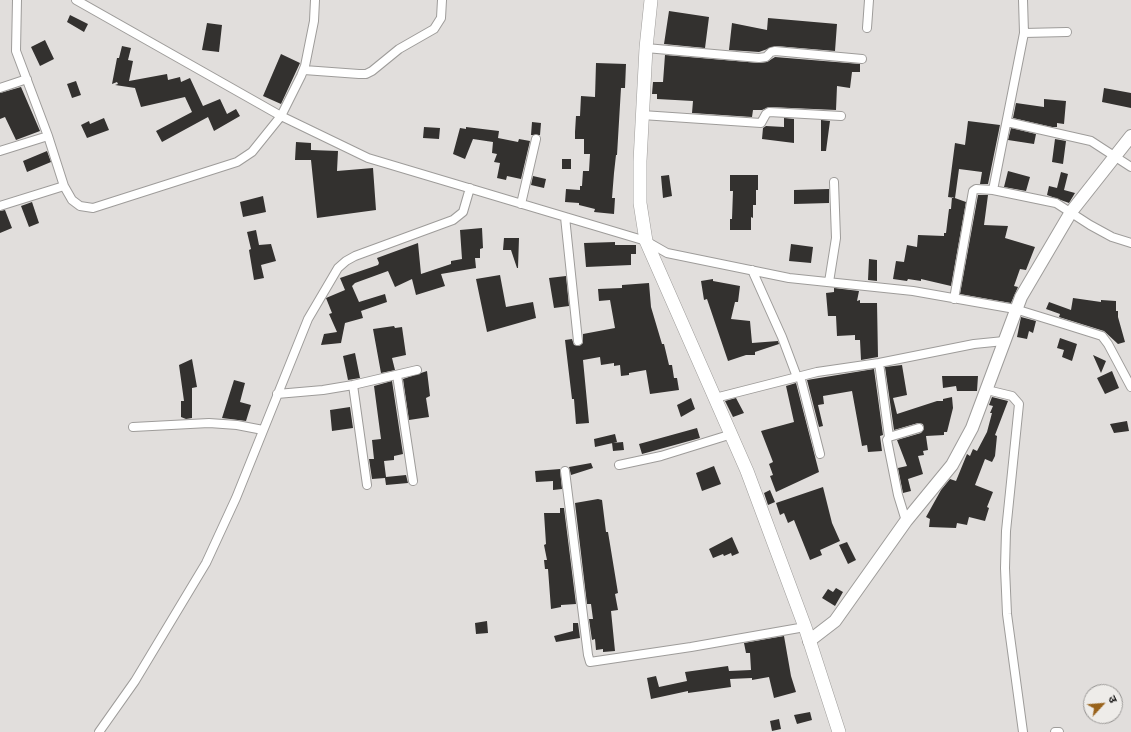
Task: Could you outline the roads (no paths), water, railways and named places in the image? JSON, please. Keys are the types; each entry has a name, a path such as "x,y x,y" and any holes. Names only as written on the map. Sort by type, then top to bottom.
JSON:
{"main road":[{"path":"651,0 646,48 642,115 640,203 646,241 747,471 805,627 839,732"}],"street":[{"path":"17,0 16,52 48,136 64,186 72,200 80,206 93,208 237,162 252,152 280,116 304,70 314,21 315,0"},
{"path":"76,0 280,116 368,158 646,241 667,253 789,278 914,291 1015,309 1102,336 1128,375 1131,387"},
{"path":"304,70 358,74 366,74 372,71 399,49 434,29 441,18 442,0"},
{"path":"867,28 869,0"},
{"path":"993,190 1024,33 1023,0"},
{"path":"1024,33 1067,32"},
{"path":"646,48 759,58 766,57 771,52 775,51 862,59"},
{"path":"0,88 27,79"},
{"path":"642,115 761,123 766,114 769,112 842,116"},
{"path":"1007,122 1091,141 1131,167"},
{"path":"0,151 48,136"},
{"path":"809,641 835,620 906,521 952,465 972,428 1015,309 1071,212 1131,136"},
{"path":"521,204 536,139"},
{"path":"829,282 836,238 834,182"},
{"path":"0,206 64,186"},
{"path":"99,732 106,729 206,562 236,498 308,320 338,268 346,261 356,256 454,220 463,212 470,188"},
{"path":"954,298 973,191 979,188 1056,203 1090,226 1131,243"},
{"path":"565,217 578,341"},
{"path":"752,270 798,377 820,454"},
{"path":"715,398 798,377 974,344 1004,341"},
{"path":"879,363 889,437 886,446 906,521"},
{"path":"278,394 353,386 418,370"},
{"path":"397,375 413,481"},
{"path":"353,386 367,485"},
{"path":"987,390 1012,396 1019,404 1008,516 1005,568 1007,614 1023,732"},
{"path":"133,427 209,423 237,425 263,430"},
{"path":"889,437 919,428"},
{"path":"618,466 661,456 732,434"},
{"path":"565,472 590,662 691,647 805,627"}]}
